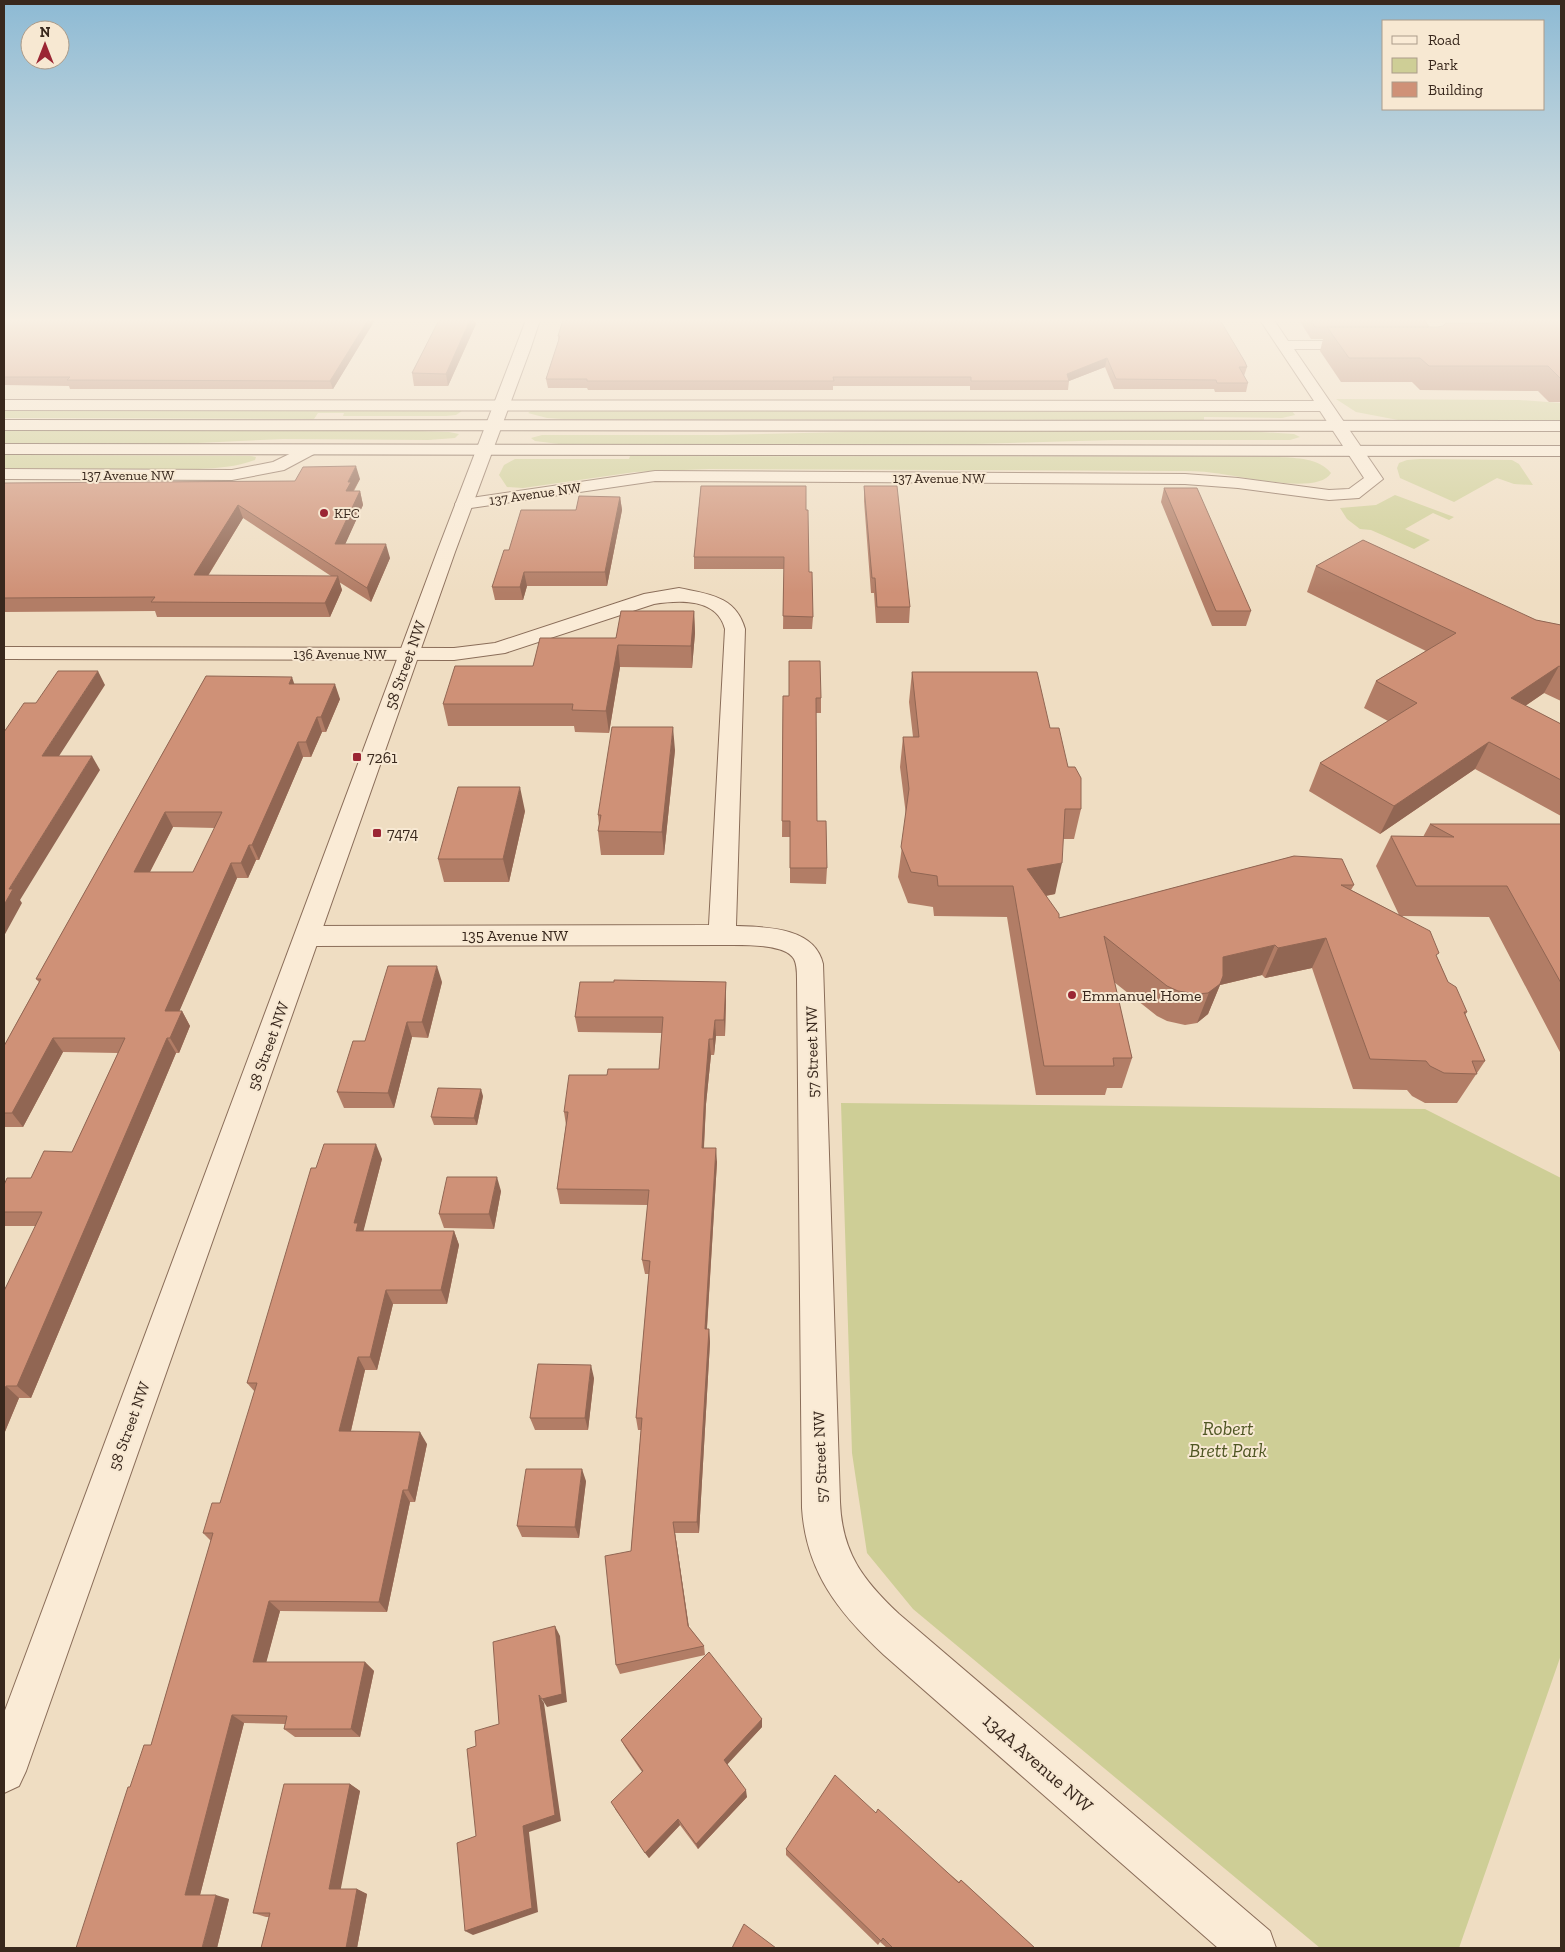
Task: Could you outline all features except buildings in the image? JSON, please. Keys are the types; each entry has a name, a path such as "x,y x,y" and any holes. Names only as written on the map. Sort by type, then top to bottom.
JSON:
{"street":[{"name":"137 Avenue NW","path":"139,411 493,427 1353,450 1561,451"},
{"name":"58 Street NW","path":"4,1771 499,411"},
{"name":"137 Avenue NW","path":"4,450 308,450 493,427 1122,411"},
{"path":"1326,411 1353,450"},
{"name":"137 Avenue NW","path":"4,425 493,427 1561,426"},
{"path":"1476,450 1561,446"},
{"name":"137 Avenue NW","path":"4,474 232,475 278,466 308,450"},
{"name":"137 Avenue NW","path":"464,504 655,476 1185,479 1238,483 1329,496 1354,494 1374,479 1353,450"},
{"name":"136 Avenue NW","path":"6,656 454,654 498,650 651,598 680,594 703,599 724,608 732,618 735,629 722,935"},
{"name":"135 Avenue NW","path":"308,936 722,935"},
{"name":"57 Street NW","path":"722,935 767,938 797,944 807,956 811,979 822,1525 834,1568"},
{"name":"134A Avenue NW","path":"834,1568 860,1606 898,1641 1252,1948"}],"green space":[{"path":"4,411 462,411 456,415 446,416 343,416 344,413 318,413 314,419 4,418"},
{"path":"531,411 1292,411 1295,415 1282,418 1204,417 1204,420 562,419 547,418 528,413"},
{"path":"1355,411 1561,411 1561,421 1398,420"},
{"path":"4,430 386,430 459,434 455,438 428,440 283,439 177,444 4,443"},
{"path":"887,431 1246,431 1294,434 1300,437 1290,440 1116,440 974,444 559,444 535,441 531,438 542,435 719,435"},
{"path":"4,455 256,457 255,460 220,468 4,469"},
{"path":"630,456 1279,457 1314,462 1320,464 1331,473 1323,480 1295,484 1190,471 709,469 635,472 523,488 507,487 499,475 504,465 515,459 629,459"},
{"path":"1420,459 1512,460 1519,464 1533,485 1514,484 1497,478 1454,502 1400,478 1397,468 1399,463"},
{"path":"1395,495 1454,517 1449,520 1433,513 1405,529 1430,540 1414,549 1371,530 1360,529 1347,519 1340,508 1376,505"},
{"name":"Robert Brett Park","path":"841,1103 1425,1109 1561,1178 1561,1655 1459,1948 1320,1948 913,1609 867,1553 852,1453"}],"place":[{"name":"KFC","path":"324,513"},
{"name":"7261","path":"357,757"},
{"name":"7474","path":"377,833"},
{"name":"Emmanuel Home","path":"1072,995"}]}
